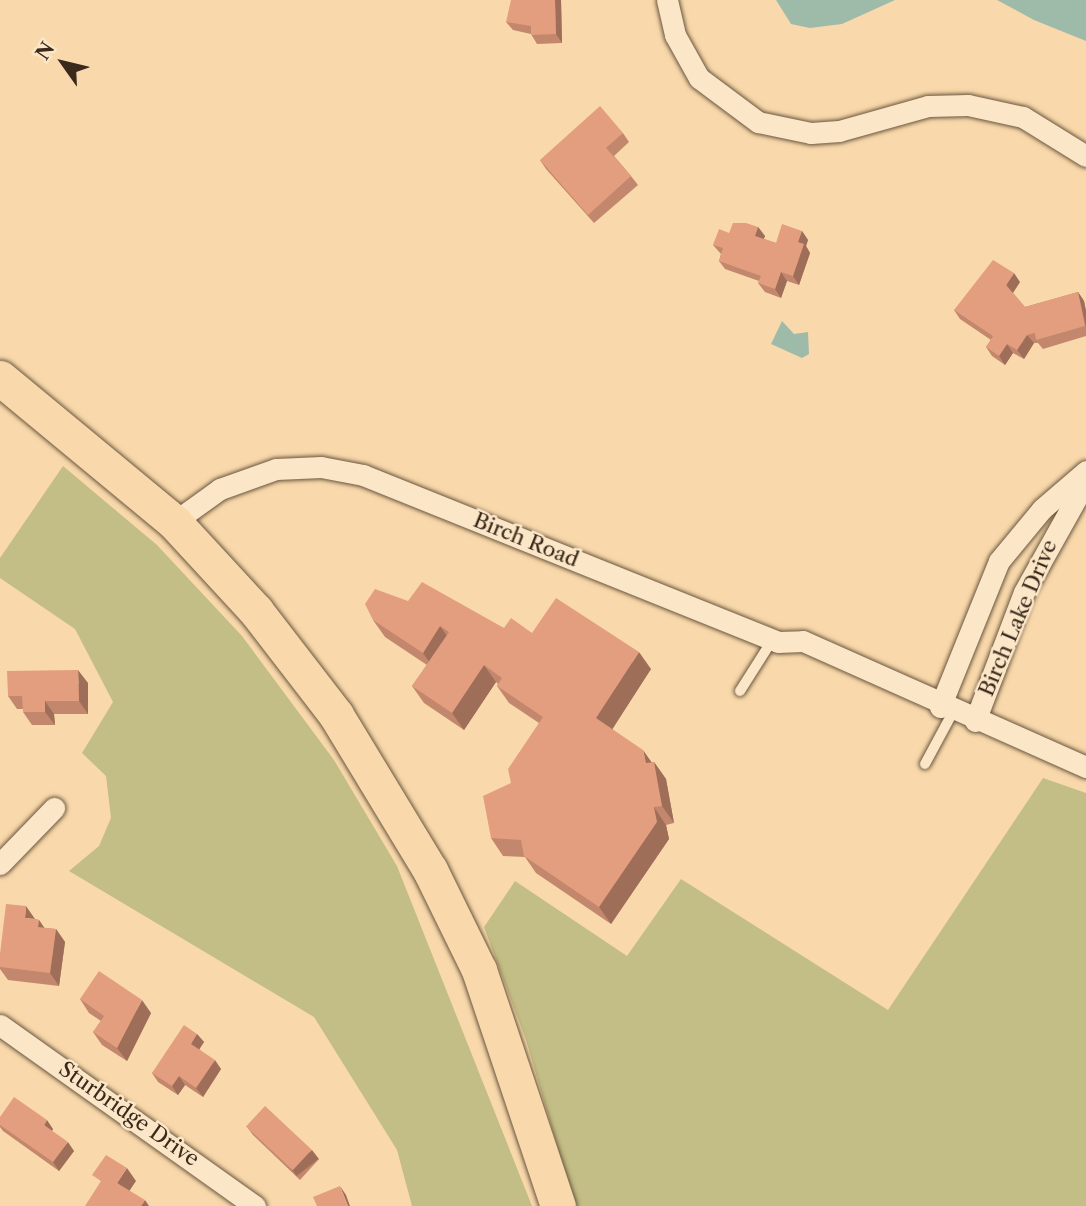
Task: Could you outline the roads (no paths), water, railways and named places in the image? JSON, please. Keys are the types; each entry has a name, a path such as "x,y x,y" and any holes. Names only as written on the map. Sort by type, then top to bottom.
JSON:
{"main road":[{"path":"0,378 174,522 318,690 412,837 488,993 558,1206"}],"street":[{"path":"667,0 675,35 699,78 758,122 779,130 839,131 928,106 968,105 1023,117 1086,156"},
{"name":"Birch Road","path":"174,522 248,477 296,467 342,469 773,639 803,641 946,709 1086,767"},
{"name":"Birch Lake Drive","path":"946,709 999,561 1042,509 1086,471"},
{"name":"Birch Lake Drive","path":"975,721 1024,592 1086,481"},
{"path":"0,864 54,808"},
{"name":"Sturbridge Drive","path":"0,1025 255,1206"}],"lane":[{"path":"740,691 773,639"},
{"path":"925,764 946,709"}]}
